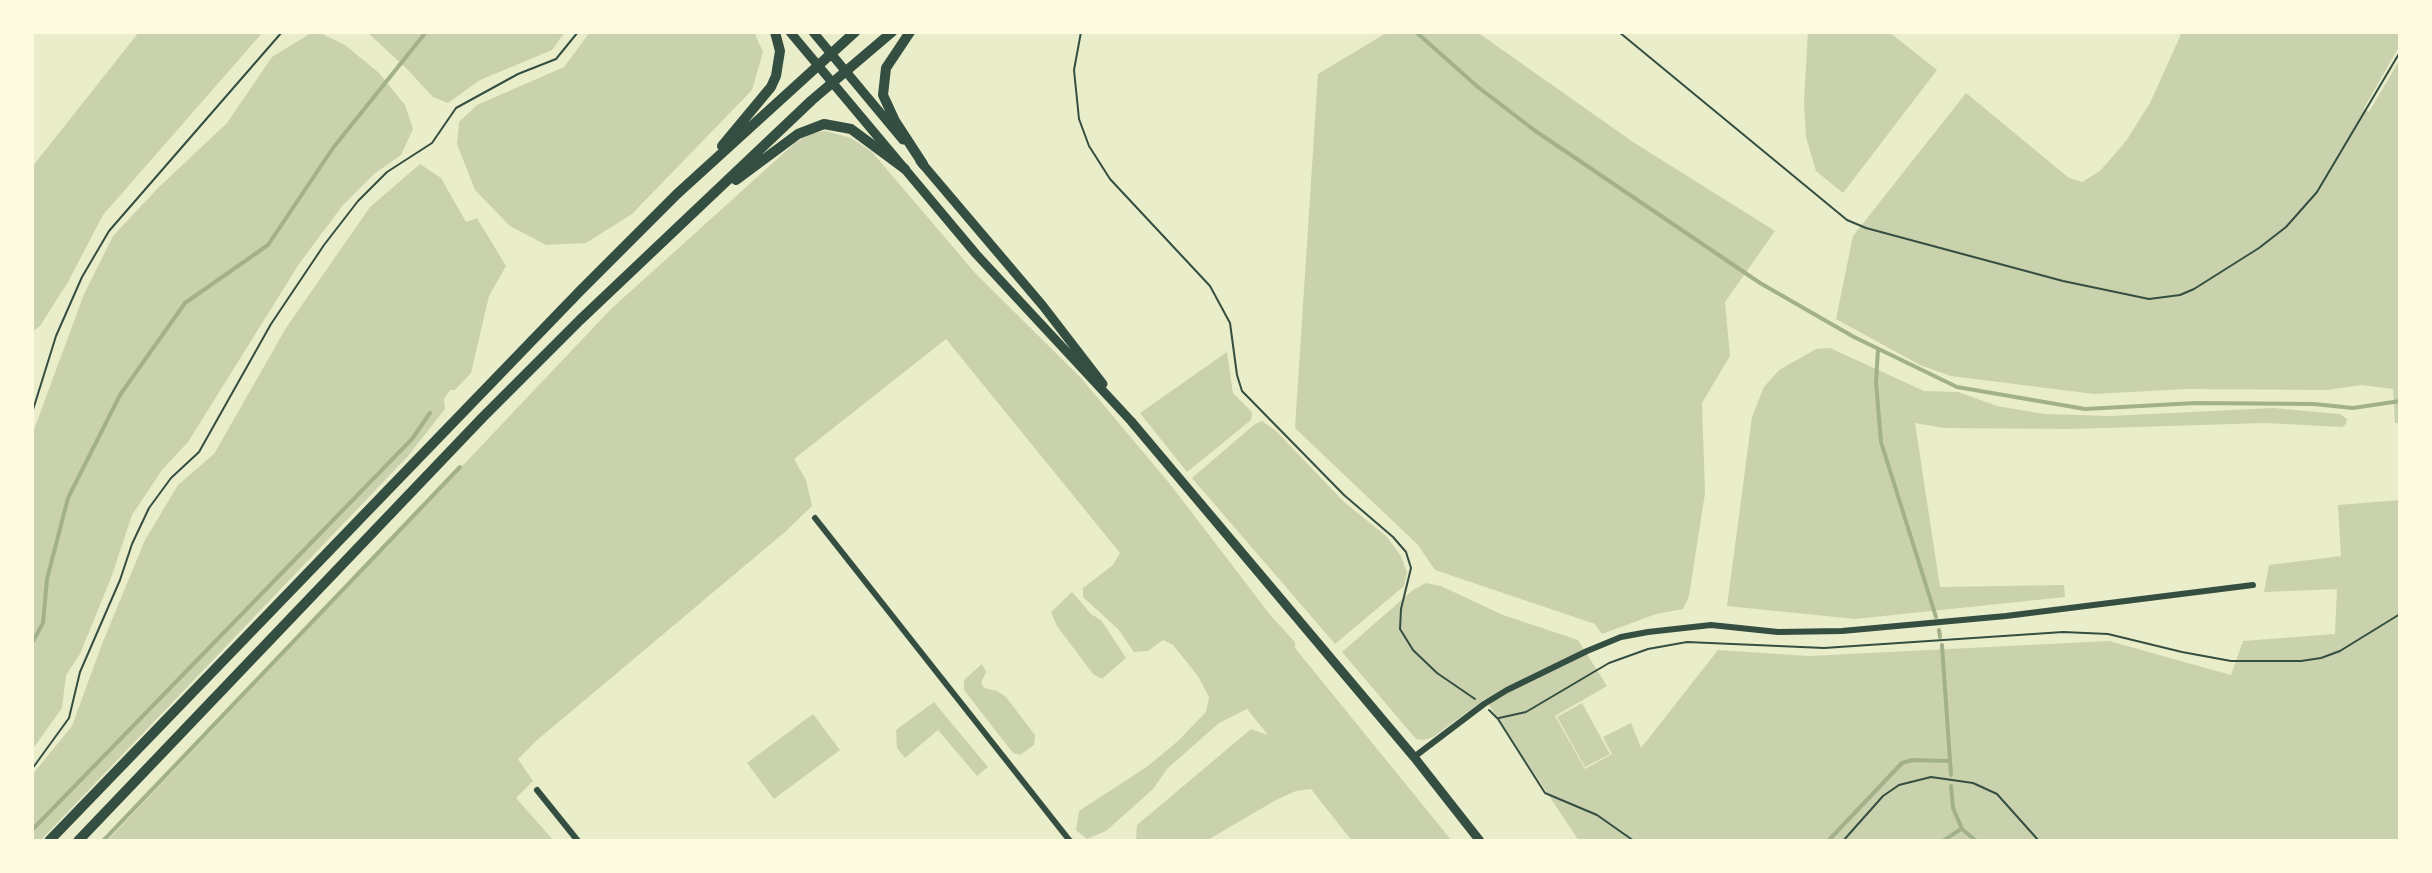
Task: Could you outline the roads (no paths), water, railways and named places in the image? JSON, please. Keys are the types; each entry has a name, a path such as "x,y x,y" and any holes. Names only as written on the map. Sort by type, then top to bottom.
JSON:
{"highway":[{"path":"702,171 771,87 780,51 775,32"},
{"path":"49,841 569,301 702,171 855,32"},
{"path":"78,841 483,417 610,290 832,83 892,32"},
{"path":"910,32 886,68 883,95 895,121 923,164"},
{"path":"690,215 798,134 824,124 851,129 905,169"}],"main road":[{"path":"790,32 1003,284 1126,416 1414,757 1480,841"},
{"path":"813,32 1062,329 1126,416"}],"street":[{"path":"815,518 1070,841"},
{"path":"1414,757 1507,690 1621,637 1711,625 1778,632 1842,631 2006,616 2253,585"},
{"path":"537,790 578,841"}],"waterway":[{"path":"32,643 43,623 47,579 68,498 120,395 185,303 268,245 333,148 426,32"},
{"path":"1416,32 1478,87 1534,130 1760,283 1854,337 1957,387 2085,409 2196,403 2314,404 2353,408 2400,401"},
{"path":"1878,349 1876,382 1881,442 1936,617"},
{"path":"32,830 412,439 430,413"},
{"path":"103,841 460,467"},
{"path":"1939,630 1940,637"},
{"path":"1942,645 1951,775"},
{"path":"1828,841 1902,763 1912,760 1950,761"},
{"path":"1951,786 1953,808 1962,829 1976,841"},
{"path":"1943,841 1961,829"}]}
